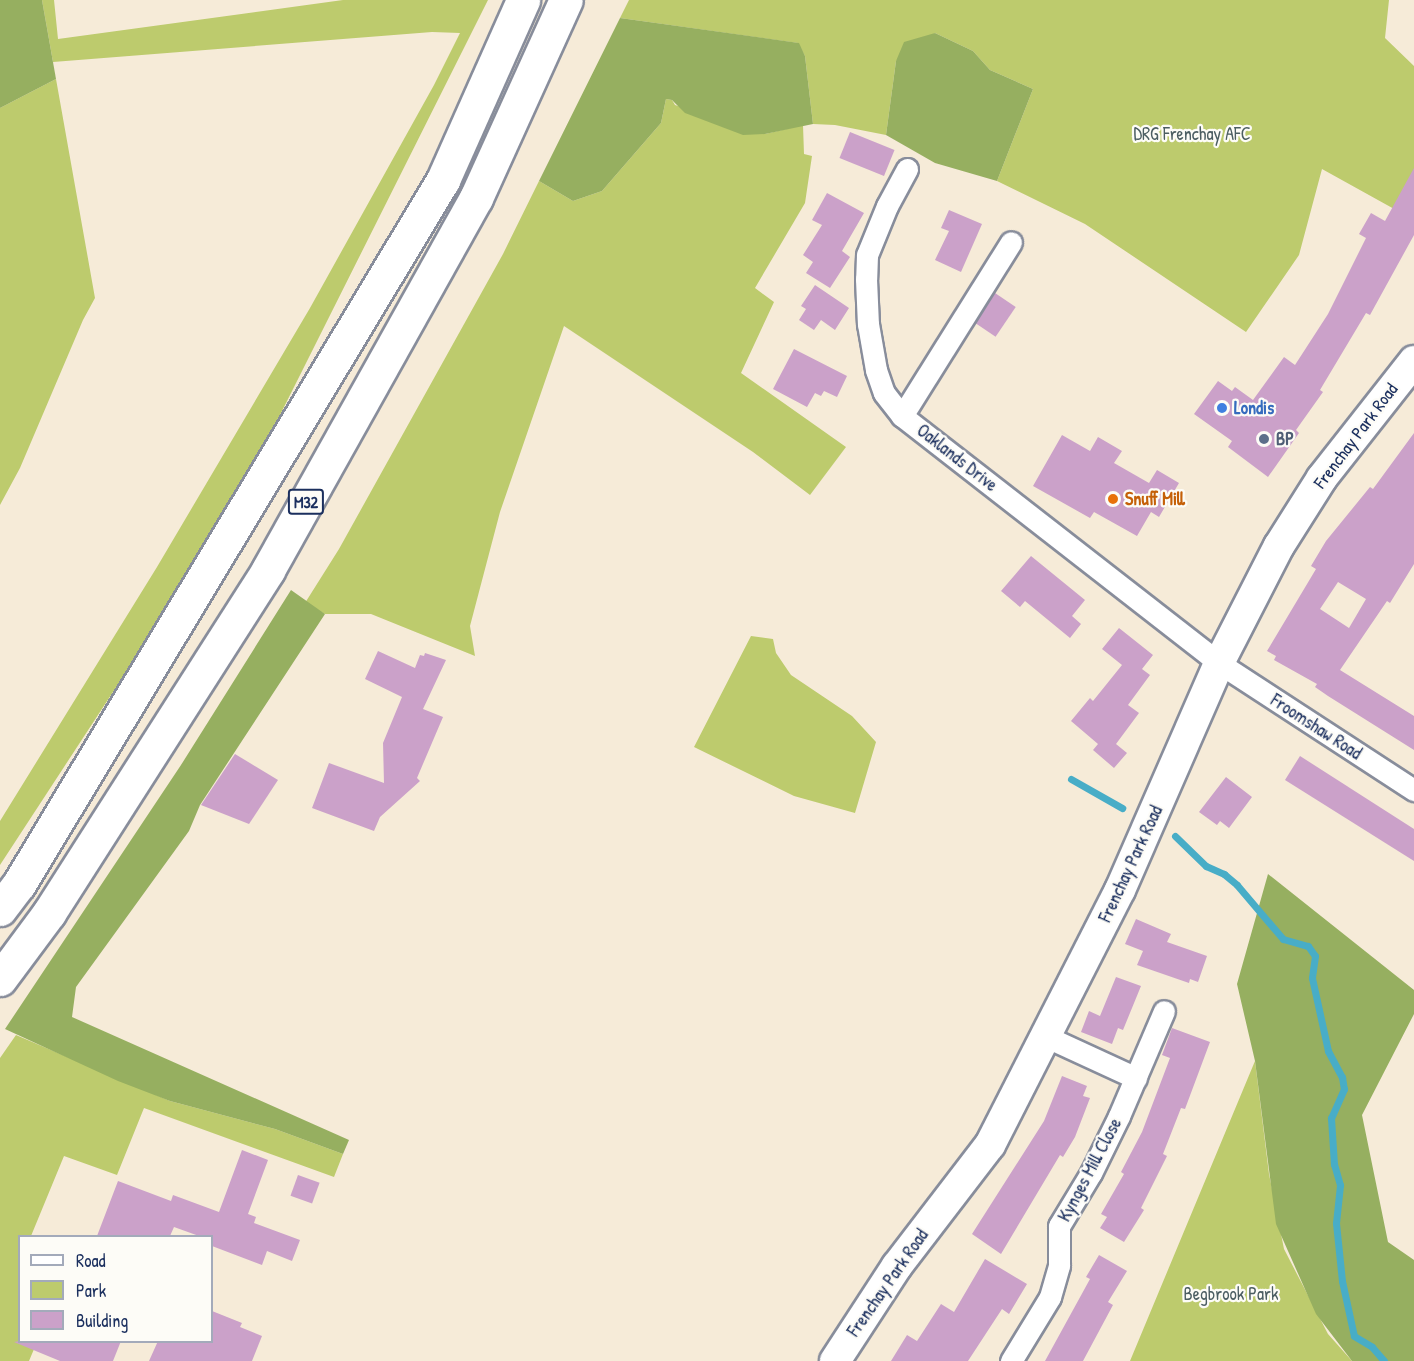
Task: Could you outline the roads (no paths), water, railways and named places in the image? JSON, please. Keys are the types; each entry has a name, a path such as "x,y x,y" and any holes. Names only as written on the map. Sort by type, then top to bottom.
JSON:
{"highway":[{"name":"M32","path":"0,909 19,884 443,180 523,0"},
{"name":"M32","path":"0,979 49,913 268,570 476,198 566,0"}],"main road":[{"name":"Frenchay Park Road","path":"835,1361 897,1266 990,1145 1125,880 1219,663 1279,546 1322,478 1414,361"}],"street":[{"name":"Oaklands Drive","path":"907,169 887,206 867,255 868,324 876,370 884,393 902,416 1219,663"},
{"path":"902,416 1011,242"},
{"name":"Froomshaw Road","path":"1219,663 1414,790"},
{"name":"Kynges Mill Close","path":"1011,1361 1050,1297 1059,1265 1059,1226 1091,1173 1136,1078 1164,1011"},
{"path":"1047,1037 1136,1078"}],"waterway":[{"path":"1071,779 1122,808"},
{"path":"1175,836 1206,866 1224,874 1237,885 1283,939 1308,946 1315,956 1312,978 1328,1051 1342,1077 1344,1089 1331,1118 1334,1164 1340,1185 1336,1223 1342,1281 1354,1336 1372,1347 1384,1361"}],"place":[{"name":"Londis","path":"1222,408"},
{"name":"BP","path":"1264,439"},
{"name":"Snuff Mill","path":"1113,499"}],"park label":[{"name":"DRG Frenchay AFC","path":"1192,134"},
{"name":"Begbrook Park","path":"1231,1294"}]}
